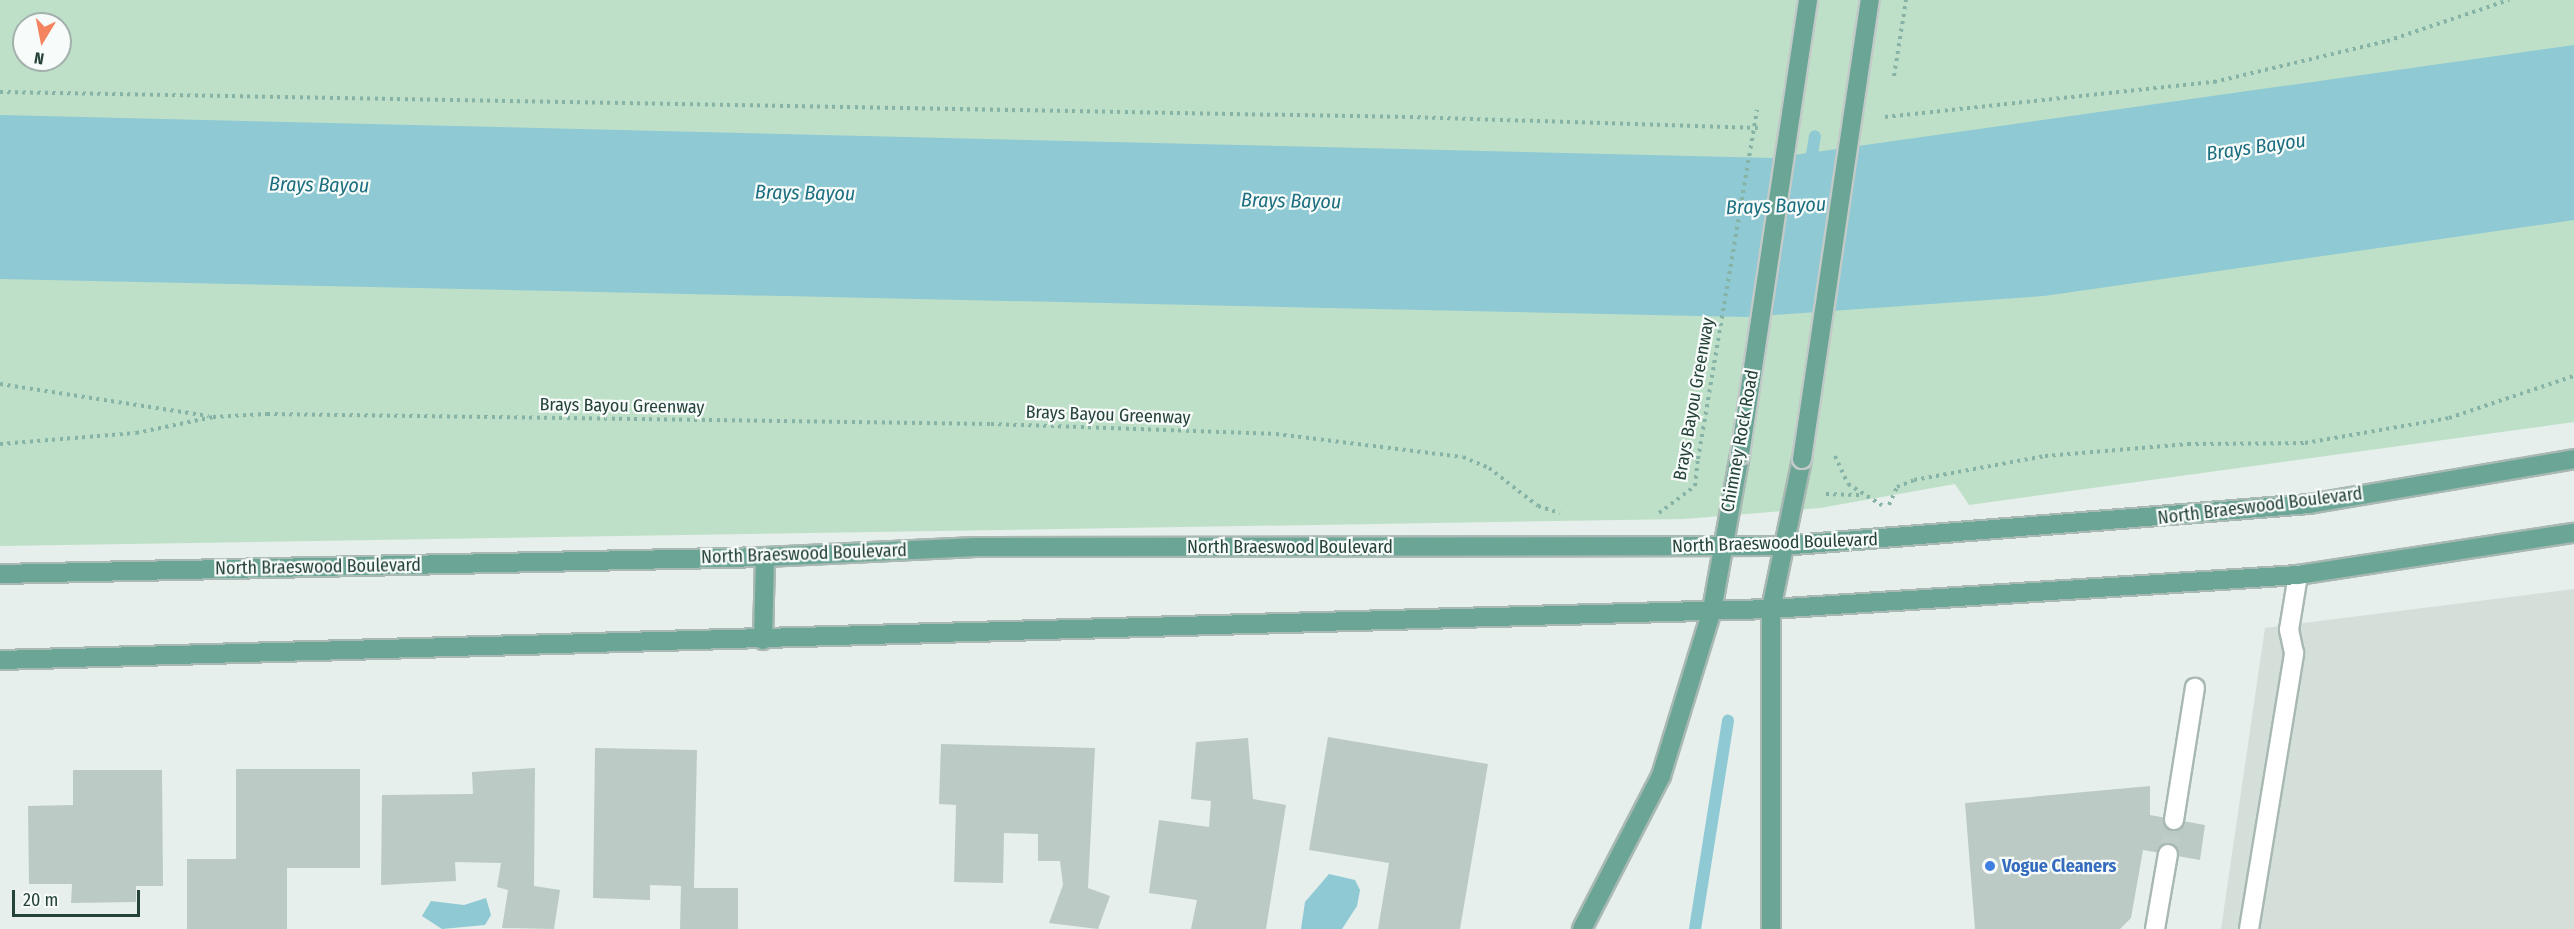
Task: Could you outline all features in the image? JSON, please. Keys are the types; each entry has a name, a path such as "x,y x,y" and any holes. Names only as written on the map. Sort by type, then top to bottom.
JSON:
{"main road":[{"name":"Chimney Rock Road","path":"1582,929 1661,776 1712,610 1720,548 1740,456 1808,0"},
{"path":"1771,929 1771,609 1781,546 1802,459 1870,0"},
{"name":"North Braeswood Boulevard","path":"0,574 765,557 976,547 1720,548 1781,546 2309,504 2574,459"},
{"path":"0,660 763,640 1771,609 2298,575 2574,533"},
{"path":"763,640 765,557"}],"lane":[{"path":"2249,929 2294,653 2289,630 2298,575"},
{"path":"2174,820 2194,688"},
{"path":"2155,929 2168,854"}],"path":[{"path":"1872,119 2214,82 2387,41 2509,0"},
{"path":"0,92 1410,117 1765,129"},
{"name":"Brays Bayou Greenway","path":"1654,515 1673,507 1695,486 1758,106"},
{"path":"1889,506 1897,488 1914,480 2045,456 2188,444 2316,441 2449,418 2574,376"},
{"path":"0,384 213,417"},
{"name":"Brays Bayou Greenway","path":"0,444 136,433 213,417 991,424 1276,434 1463,458 1489,468 1538,507 1569,515"},
{"path":"1833,452 1848,484 1889,506 1899,507"}],"shaded area":[{"path":"2574,589 2574,929 2221,929 2265,628"}],"green space":[{"path":"0,0 2574,0 2574,422 1969,505 1955,484 1820,508 1684,519 0,546"}],"water":[{"name":"Brays Bayou","path":"2574,45 2574,220 2044,296 1746,317 0,279 0,115 1773,158"},
{"path":"1329,874 1355,880 1360,890 1357,906 1342,929 1301,929 1305,902"},
{"path":"486,898 491,915 485,925 442,929 422,916 431,901 464,905"}],"building":[{"path":"1328,737 1488,764 1460,929 1378,929 1389,863 1309,850"},
{"path":"1248,738 1253,799 1286,805 1266,929 1191,929 1197,900 1149,893 1159,820 1209,827 1211,801 1191,799 1196,742"},
{"path":"941,744 1095,748 1088,888 1110,896 1098,929 1049,923 1063,885 1060,861 1038,861 1038,834 1004,833 1003,883 954,882 956,805 939,804"},
{"path":"595,748 697,750 694,888 738,888 738,929 680,929 681,886 650,885 650,900 593,898"},
{"path":"535,768 534,886 560,890 554,929 502,928 508,890 497,887 501,863 455,862 456,881 381,885 382,795 473,794 472,772"},
{"path":"236,769 360,769 360,868 287,868 287,929 187,929 187,859 236,859"},
{"path":"73,770 162,770 163,886 136,886 136,902 71,903 72,884 29,884 28,806 73,805"},
{"path":"2150,786 2150,815 2205,825 2200,860 2143,850 2131,918 2120,929 1975,929 1965,803"}],"waterway":[{"path":"1810,167 1815,136"},
{"path":"1695,929 1728,721"}],"tunnel":[{"path":"2168,854 2174,820"}],"place":[{"name":"Vogue Cleaners","path":"1990,866"}]}
